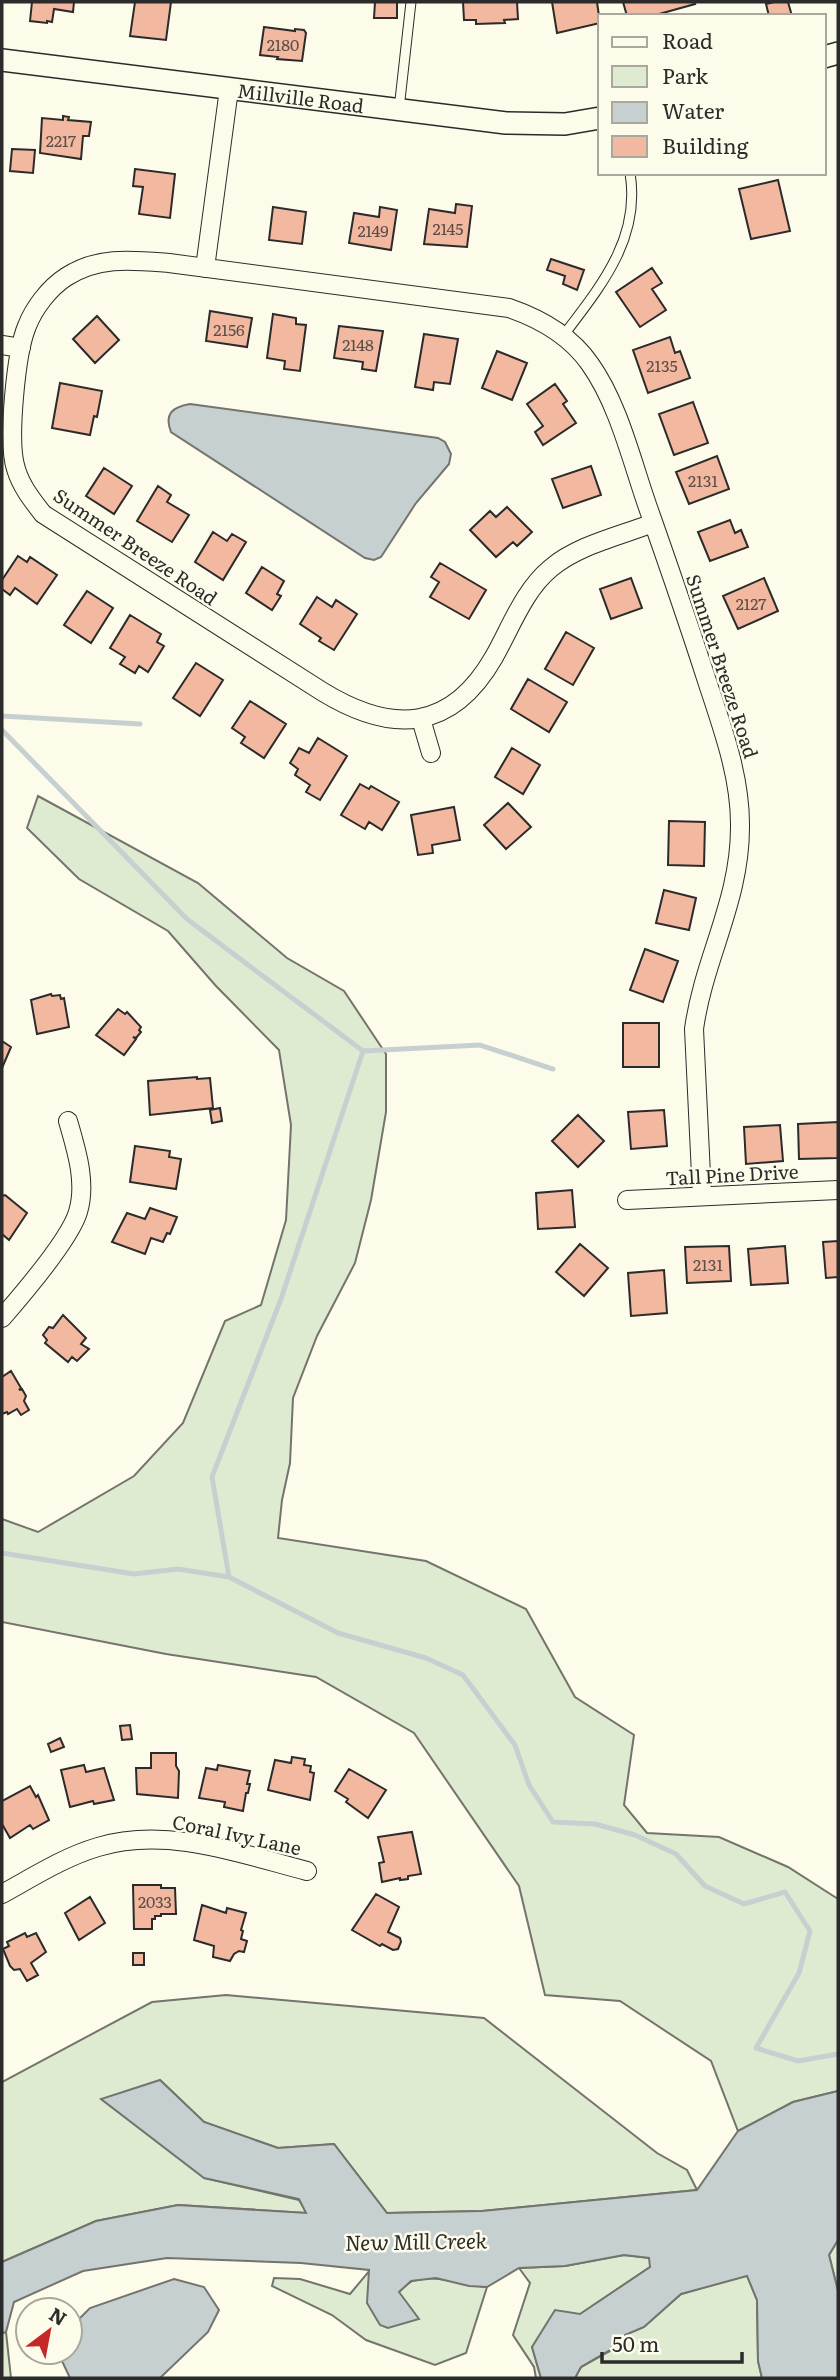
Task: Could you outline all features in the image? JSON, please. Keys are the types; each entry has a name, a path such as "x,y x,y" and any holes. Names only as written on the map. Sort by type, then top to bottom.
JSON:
{"street":[{"name":"Millville Road","path":"2,60 519,123 565,124 598,118"},
{"path":"205,268 229,89"},
{"name":"Summer Breeze Road","path":"653,523 586,548 551,567 528,595 485,672 454,704 421,719 385,719 345,706 43,514 28,495 16,469 11,446 11,423 26,329 34,312 64,278 107,260 130,259 509,308 531,316 563,336 588,361 609,397 653,523 724,734 736,780 741,822 739,863 734,890 697,1006 694,1029 702,1196"},
{"path":"2,345 21,348"},
{"path":"421,719 431,753"},
{"path":"2,1318 67,1233 78,1212 80,1164 68,1121"},
{"name":"Tall Pine Drive","path":"627,1200 838,1190"},
{"name":"Coral Ivy Lane","path":"2,1894 74,1855 100,1846 154,1839 218,1848 307,1871"}],"lane":[{"path":"399,110 411,2"},
{"path":"563,336 604,283 626,237 633,192 630,175"}],"green space":[{"path":"38,796 198,883 287,958 344,991 386,1054 386,1112 371,1200 355,1263 317,1336 293,1398 290,1463 278,1538 426,1561 526,1609 575,1697 634,1735 624,1805 647,1833 719,1837 788,1867 838,1899 838,2091 793,2102 738,2131 711,2061 620,2001 545,1995 519,1886 414,1733 316,1677 166,1654 2,1622 2,1519 38,1532 134,1476 183,1423 225,1321 261,1305 286,1220 291,1125 279,1050 216,986 168,931 79,879 27,828"},
{"path":"226,1995 484,2018 657,2153 687,2170 697,2190 482,2211 387,2213 334,2144 278,2148 204,2122 160,2080 204,2178 299,2200 307,2213 178,2205 96,2221 2,2262 2,2082 152,2002"},
{"path":"838,2240 838,2291 829,2255"},
{"path":"624,2255 650,2258 650,2267 532,2347 541,2378 536,2378 534,2367 513,2335 530,2283 519,2268 565,2266"},
{"path":"370,2270 399,2292 410,2282 431,2278 487,2287 466,2353 435,2365 366,2340 332,2315 272,2286 274,2278 300,2279 350,2294"},
{"path":"747,2275 757,2300 758,2361 762,2378 575,2378 581,2367 610,2351 620,2337 644,2327 681,2294"},
{"path":"6,2332 11,2378 2,2378 2,2333"}],"water":[{"path":"190,404 438,438 445,442 451,454 449,464 416,503 381,557 374,560 365,558 171,432 168,420 171,412"},
{"name":"New Mill Creek","path":"160,2080 204,2122 278,2148 334,2144 387,2213 482,2211 697,2190 738,2131 793,2102 838,2091 838,2240 829,2255 838,2291 838,2378 762,2378 758,2361 757,2300 747,2276 681,2294 644,2327 620,2337 610,2350 581,2367 575,2378 541,2378 532,2347 555,2310 580,2314 650,2267 649,2258 624,2255 565,2266 519,2268 487,2287 469,2286 436,2278 411,2281 399,2292 419,2319 388,2328 380,2325 367,2303 369,2270 301,2263 167,2258 83,2271 27,2296 14,2296 6,2332 2,2333 2,2262 96,2221 178,2205 306,2213 299,2199 204,2178 101,2099"},
{"path":"174,2279 204,2287 219,2310 208,2332 160,2378 70,2378 64,2366 84,2366 84,2314 90,2308"}],"building":[{"path":"32,2 74,2 73,12 54,9 52,22 30,21"},
{"path":"135,2 171,2 166,40 130,36"},
{"path":"375,2 397,2 397,18 374,18"},
{"path":"463,2 517,2 518,19 504,20 505,23 476,24 476,20 464,20"},
{"path":"552,2 597,2 598,23 557,33"},
{"path":"623,2 695,4 659,14 626,14"},
{"path":"788,2 791,14 768,14 766,4"},
{"path":"264,27 304,30 306,33 302,61 260,55"},
{"path":"63,116 69,117 68,120 91,122 89,136 83,136 81,159 40,153 42,118 63,120"},
{"path":"12,149 35,150 33,173 10,171"},
{"path":"135,169 175,174 170,218 139,214 143,187 133,186"},
{"path":"778,180 790,231 751,239 739,189"},
{"path":"456,204 472,206 467,247 424,244 429,209 455,213"},
{"path":"273,207 306,212 302,244 269,240"},
{"path":"380,207 397,210 391,250 349,243 354,213 379,217"},
{"path":"551,259 584,270 577,290 563,284 565,276 547,270"},
{"path":"652,268 662,283 652,289 666,310 640,327 616,292"},
{"path":"210,311 252,318 247,347 206,341"},
{"path":"273,314 296,318 296,324 306,325 300,371 284,369 285,361 267,358"},
{"path":"97,316 119,340 95,363 73,339"},
{"path":"339,326 383,331 376,371 362,369 363,362 334,358"},
{"path":"424,334 458,339 450,384 434,382 433,390 415,387"},
{"path":"670,337 675,353 680,351 690,378 648,393 633,350"},
{"path":"497,351 527,363 512,400 482,388"},
{"path":"60,383 102,391 90,435 52,428"},
{"path":"555,384 567,401 563,404 576,423 543,445 535,432 543,426 527,404"},
{"path":"693,402 708,443 674,455 659,414"},
{"path":"717,456 729,489 689,504 676,472"},
{"path":"591,466 601,495 563,508 552,479"},
{"path":"104,468 132,486 114,514 86,496"},
{"path":"158,486 171,495 167,502 189,515 172,542 137,521"},
{"path":"507,507 532,532 517,546 513,542 496,557 470,530 490,511 496,517"},
{"path":"730,520 735,533 741,530 748,547 710,561 698,532"},
{"path":"213,532 227,541 232,534 246,542 223,580 195,562"},
{"path":"18,556 27,562 30,557 57,575 37,604 15,588 10,595 2,589 2,580"},
{"path":"440,563 486,590 469,619 430,597 439,582 431,577"},
{"path":"262,567 284,581 277,594 281,596 272,610 246,593"},
{"path":"631,578 642,608 611,619 600,589"},
{"path":"764,578 778,611 738,629 723,596"},
{"path":"87,591 113,608 91,643 64,625"},
{"path":"317,597 332,607 336,600 357,614 334,650 300,624"},
{"path":"130,615 161,634 157,642 164,646 148,672 139,666 135,673 120,664 125,657 110,648"},
{"path":"566,632 594,648 573,685 545,669"},
{"path":"196,663 223,680 200,716 173,698"},
{"path":"528,679 567,702 549,732 511,709"},
{"path":"250,701 286,724 264,758 241,743 245,737 232,728"},
{"path":"318,738 347,756 320,800 306,792 310,785 295,775 298,769 290,763 299,748 309,753"},
{"path":"512,748 540,765 523,794 495,777"},
{"path":"360,784 369,789 371,786 399,802 382,830 369,822 365,829 341,815"},
{"path":"508,803 531,827 506,849 484,825"},
{"path":"454,807 460,840 432,845 433,853 418,855 411,815"},
{"path":"669,821 705,822 704,866 668,865"},
{"path":"664,890 696,898 689,930 656,923"},
{"path":"645,949 678,961 663,1002 630,990"},
{"path":"51,994 64,998 69,1027 37,1034 31,1000"},
{"path":"118,1009 125,1014 127,1012 141,1027 141,1032 136,1038 133,1037 136,1039 124,1055 96,1035"},
{"path":"623,1023 659,1023 659,1067 623,1067"},
{"path":"2,1041 11,1047 2,1068"},
{"path":"210,1078 213,1108 150,1115 148,1081"},
{"path":"220,1108 222,1121 212,1123 210,1110"},
{"path":"664,1110 667,1146 631,1149 628,1112"},
{"path":"578,1115 604,1141 578,1167 552,1141"},
{"path":"838,1122 838,1158 799,1159 798,1124"},
{"path":"780,1125 783,1161 746,1164 744,1127"},
{"path":"135,1146 170,1151 169,1157 181,1159 176,1189 130,1182"},
{"path":"572,1190 575,1227 538,1229 536,1193"},
{"path":"5,1195 27,1213 9,1240 2,1234 2,1196"},
{"path":"150,1208 177,1217 170,1234 167,1233 163,1242 151,1238 145,1254 112,1242 127,1213 145,1219"},
{"path":"838,1241 838,1277 826,1278 823,1242"},
{"path":"580,1244 608,1268 584,1296 556,1272"},
{"path":"729,1246 731,1281 687,1283 685,1247"},
{"path":"785,1246 788,1283 751,1285 748,1249"},
{"path":"664,1270 667,1313 631,1316 628,1273"},
{"path":"63,1315 86,1338 81,1344 89,1349 77,1361 72,1357 68,1362 45,1343 47,1340 43,1335 49,1327 53,1328"},
{"path":"11,1371 21,1388 19,1390 22,1389 26,1396 24,1401 29,1410 21,1415 17,1409 2,1414 2,1377"},
{"path":"130,1725 132,1739 122,1740 120,1726"},
{"path":"60,1738 64,1747 51,1752 48,1744"},
{"path":"151,1753 176,1753 176,1766 179,1771 178,1798 137,1794 136,1768 151,1768"},
{"path":"292,1757 305,1759 304,1765 311,1766 310,1772 314,1773 310,1800 268,1790 275,1760 291,1763"},
{"path":"84,1765 86,1772 104,1768 114,1800 94,1804 93,1801 70,1807 61,1770"},
{"path":"218,1765 250,1771 247,1784 250,1784 243,1811 224,1807 225,1802 199,1798 206,1768 217,1770"},
{"path":"349,1769 386,1790 368,1818 335,1791"},
{"path":"30,1786 36,1797 38,1795 49,1820 33,1829 30,1825 10,1838 2,1824 2,1801"},
{"path":"412,1832 421,1874 408,1876 408,1879 382,1882 379,1863 384,1862 378,1837"},
{"path":"133,1885 175,1888 176,1914 155,1916 155,1919 152,1919 152,1929 134,1929"},
{"path":"376,1894 399,1907 388,1932 400,1938 398,1949 393,1950 382,1944 380,1946 352,1930"},
{"path":"90,1897 105,1923 79,1940 65,1913"},
{"path":"202,1905 226,1913 227,1908 246,1913 241,1930 241,1939 247,1941 244,1952 234,1954 230,1961 213,1957 214,1946 194,1940"},
{"path":"25,1933 27,1937 36,1933 46,1952 31,1963 38,1975 27,1981 20,1969 14,1970 10,1966 3,1949 9,1946 7,1942"},
{"path":"133,1953 144,1953 144,1965 133,1965"}],"waterway":[{"path":"2,716 140,724"},
{"path":"2,730 187,919 363,1051 480,1045 553,1069"},
{"path":"363,1051 281,1299 212,1477 229,1577 338,1633 426,1658 463,1675 515,1745 529,1785 553,1822 595,1824 635,1835 676,1854 705,1886 744,1904 785,1892 810,1931 799,1973 756,2048 798,2061 838,2054"},
{"path":"2,1553 134,1574 178,1569 229,1577"}]}
